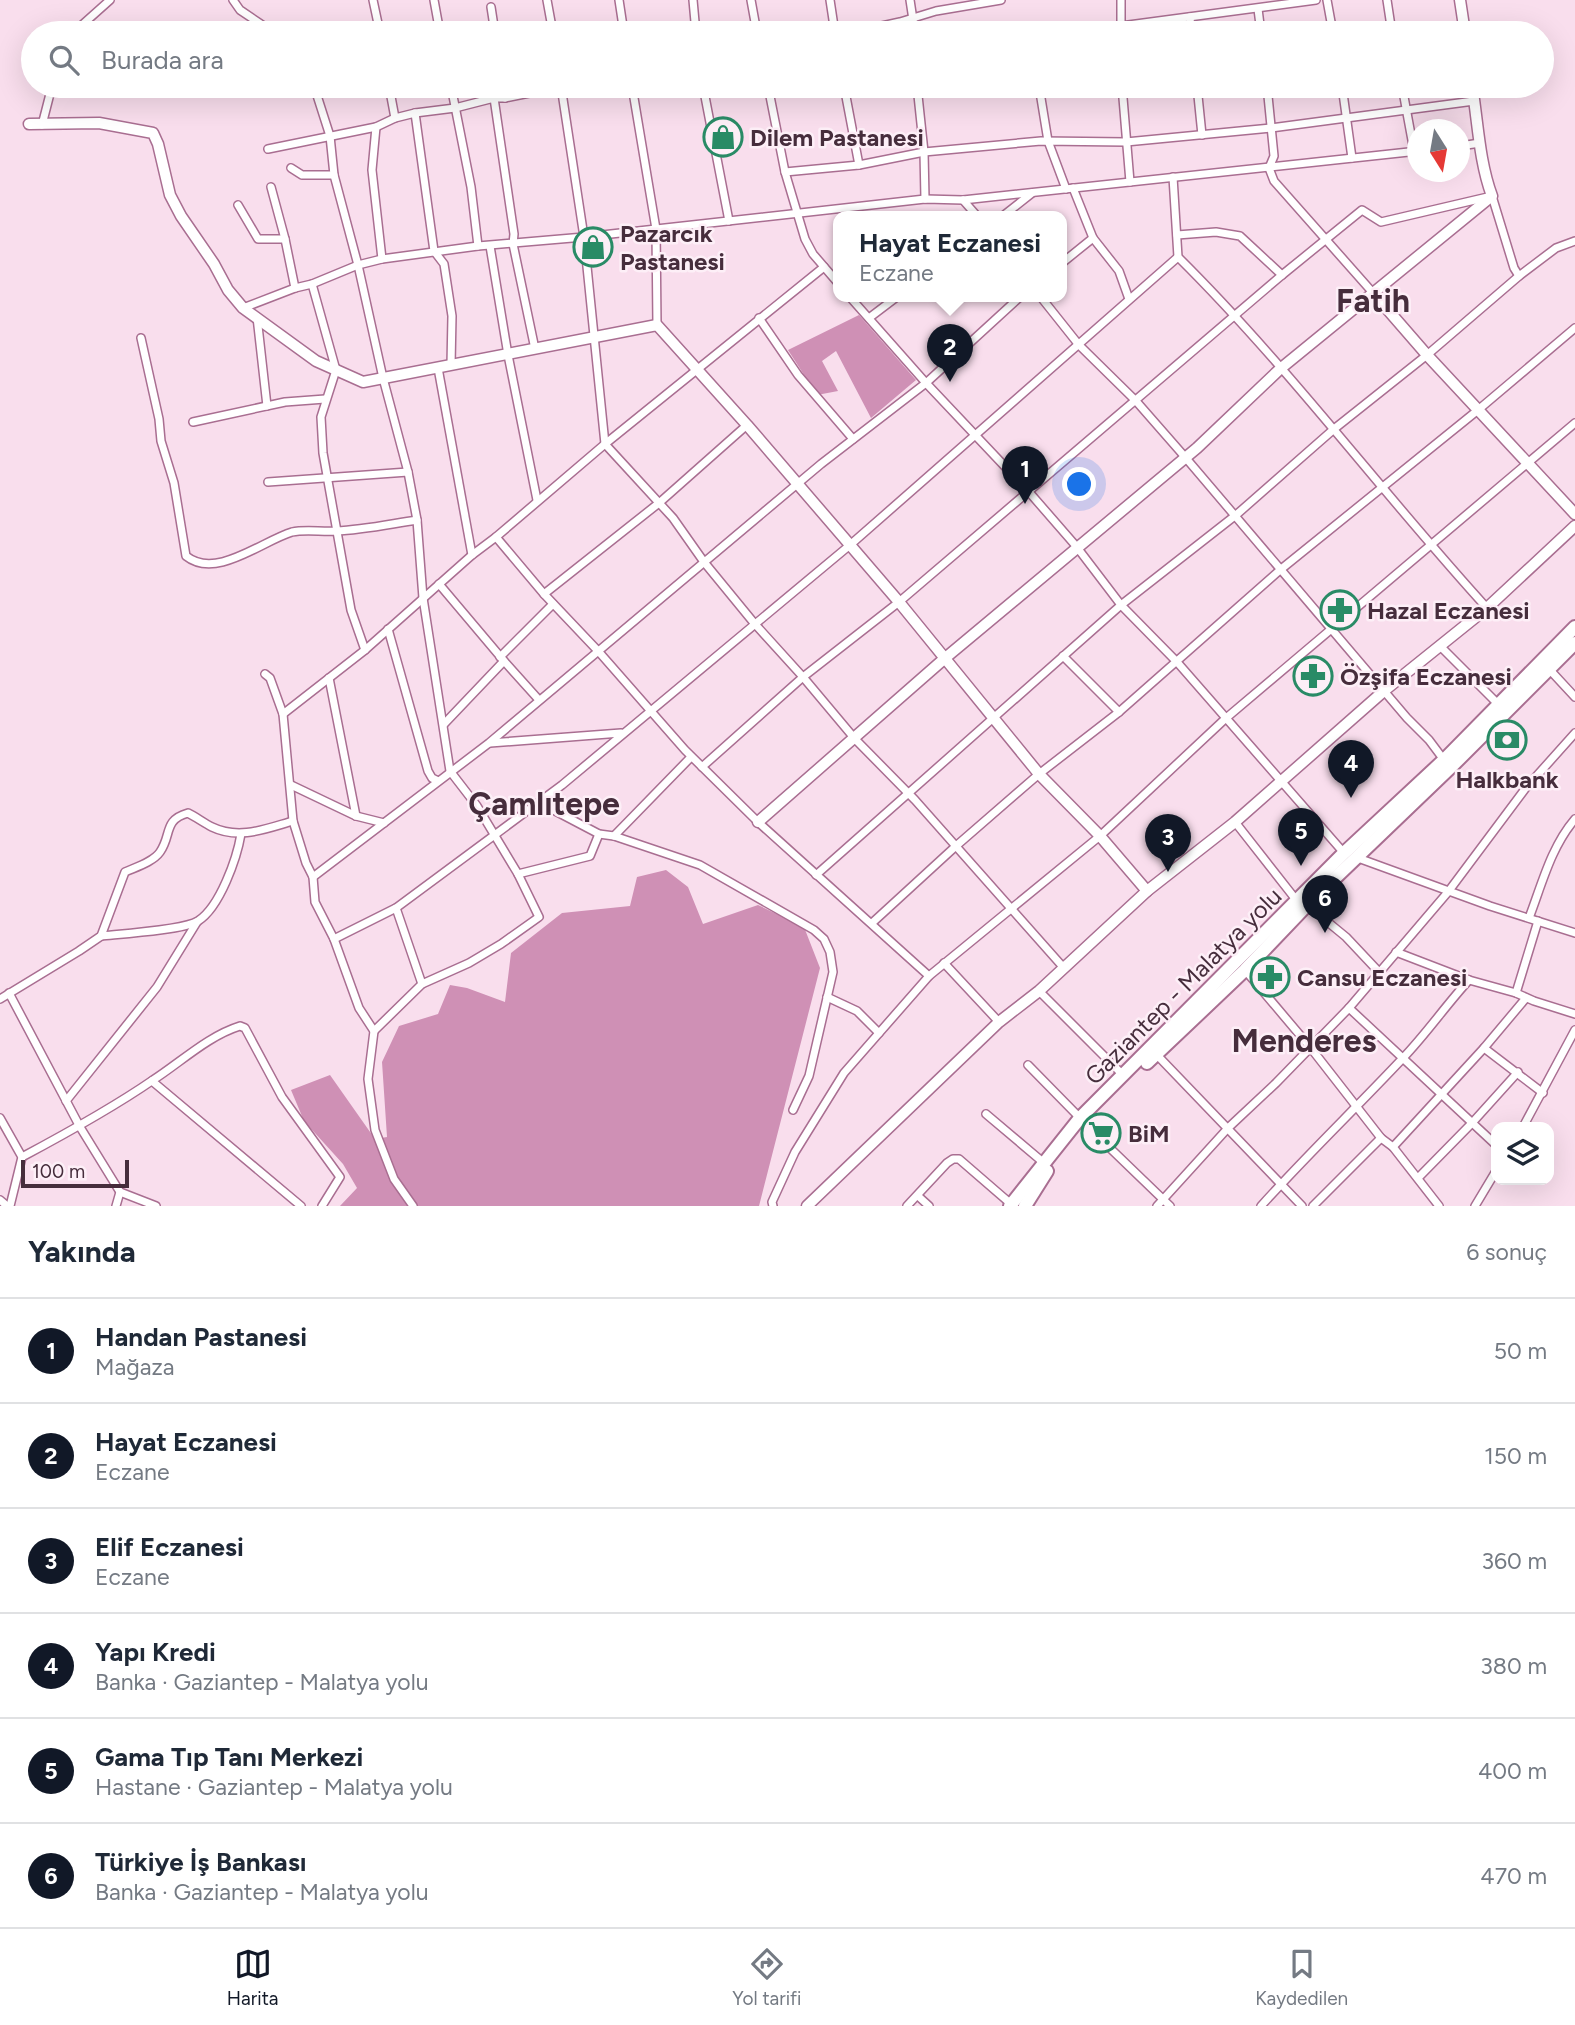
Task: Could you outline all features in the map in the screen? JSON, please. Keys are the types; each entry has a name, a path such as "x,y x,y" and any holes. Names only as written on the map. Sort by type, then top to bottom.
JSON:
{"highway":[{"name":"Gaziantep - Malatya yolu","path":"1025,1206 1083,1121 1245,970 1344,853 1444,760 1575,627"},
{"name":"Gaziantep - Malatya yolu","path":"1010,1205 1123,1075 1302,903 1358,858 1575,643"}],"street":[{"path":"86,21 110,0"},
{"path":"233,0 240,10 256,21"},
{"path":"373,0 377,21"},
{"path":"434,0 438,21"},
{"path":"547,0 550,21"},
{"path":"619,0 622,21"},
{"path":"693,0 695,21"},
{"path":"751,0 755,21"},
{"path":"830,0 833,21"},
{"path":"910,0 914,21"},
{"path":"901,21 936,11 1002,0"},
{"path":"1121,0 1121,21"},
{"path":"1166,21 1316,0"},
{"path":"1327,0 1331,21"},
{"path":"1387,0 1390,21"},
{"path":"1460,0 1463,21"},
{"path":"491,7 493,21"},
{"path":"1258,9 1260,21"},
{"path":"1189,17 1190,21"},
{"path":"42,125 49,98"},
{"path":"318,98 330,136 334,175 408,472 417,520 423,598 450,771 519,874 539,917 469,963 422,984 374,1031 368,1079 375,1130 394,1179 413,1206"},
{"path":"391,98 395,118"},
{"path":"453,98 471,187 478,246"},
{"path":"494,98 513,244 536,349"},
{"path":"268,149 376,127 415,113 505,98"},
{"path":"564,98 584,237 605,444 673,518 704,562 754,623 855,739 908,793 1063,967"},
{"path":"634,98 656,229 657,325 899,602 1039,774 1100,836 1147,891"},
{"path":"705,98 729,221"},
{"path":"770,98 785,172 805,239 813,254 833,277"},
{"path":"846,98 859,165"},
{"path":"918,98 924,152 925,199"},
{"path":"1041,98 1048,141 1093,238 1119,271 1129,299"},
{"path":"1123,98 1130,182"},
{"path":"1198,98 1202,135"},
{"path":"1268,98 1274,156 1269,167 1274,181 1427,355 1575,514"},
{"path":"1344,98 1352,158"},
{"path":"1404,98 1408,119"},
{"path":"1474,98 1487,183 1514,268 1519,276"},
{"path":"785,172 859,165 924,152 1048,141 1126,142 1271,128 1475,101"},
{"path":"415,113 434,251 444,264 452,316 451,365"},
{"path":"29,124 99,123 153,133 170,195 180,216 214,264 228,290 243,308 316,361 362,382 657,325"},
{"path":"376,127 372,170 382,259"},
{"path":"1470,144 1480,143"},
{"path":"243,308 295,288 312,285 358,265 434,251 925,199 963,200 1032,193 1407,152"},
{"path":"291,168 302,175 334,175"},
{"path":"1172,177 1178,257 1236,316 1383,486 1430,545 1487,608"},
{"path":"271,187 295,288"},
{"path":"1009,211 1032,193"},
{"path":"702,767 803,677 899,602 1282,275 1362,211 1381,222 1492,196"},
{"path":"758,822 944,659 1185,457 1280,369 1492,196"},
{"path":"963,200 972,211"},
{"path":"238,205 258,239 285,239"},
{"path":"1177,235 1216,232 1240,236 1282,275"},
{"path":"1067,259 1093,238"},
{"path":"816,874 1121,605 1236,515 1334,429 1427,355 1519,276 1556,248 1575,241"},
{"path":"490,246 508,355 537,500"},
{"path":"334,939 396,908 540,803 850,545 1178,257"},
{"path":"283,715 365,650 472,555 695,369 824,267"},
{"path":"312,285 336,370 320,417 323,453 351,610 365,650"},
{"path":"854,302 926,383 1029,492 1121,605 1177,662 1344,853"},
{"path":"869,318 890,302"},
{"path":"313,877 489,743 797,484 926,383 1014,302"},
{"path":"1045,302 1079,345 1136,401 1236,515 1407,718 1430,740 1444,760"},
{"path":"257,317 267,406"},
{"path":"759,318 798,375 853,439"},
{"path":"872,923 1039,774 1119,712 1280,570 1575,328"},
{"path":"141,338 161,440 174,483 186,556 194,562 206,564 239,557 293,532 338,531 417,520"},
{"path":"438,368 472,555"},
{"path":"193,422 267,406 325,399"},
{"path":"773,1206 772,1202 795,1152 844,1073 929,976 1100,836 1225,719 1575,423"},
{"path":"544,594 659,503 747,425"},
{"path":"268,482 408,472"},
{"path":"807,1206 999,1022 1039,991 1147,891 1234,822 1385,690 1487,608 1575,526"},
{"path":"496,537 691,757 758,822 929,976"},
{"path":"439,584 540,700"},
{"path":"444,724 553,604"},
{"path":"387,629 428,771 432,778 438,780"},
{"path":"1440,646 1499,705"},
{"path":"1063,656 1119,712"},
{"path":"1549,669 1575,697"},
{"path":"265,674 270,678 283,715 293,821 313,877 315,902 334,939 359,1008 374,1031"},
{"path":"329,678 356,816"},
{"path":"489,743 622,733"},
{"path":"1157,1206 1228,1128 1349,1008 1448,892 1525,789 1575,733"},
{"path":"614,836 691,757"},
{"path":"291,785 356,816 384,823"},
{"path":"540,803 599,834 614,836 700,865 814,930 824,939 830,952 833,972 809,1076 793,1110"},
{"path":"101,936 125,872 162,850 172,822 178,816 188,813 214,828 242,834 293,821"},
{"path":"1529,918 1552,856 1563,833 1575,819"},
{"path":"1234,822 1302,903 1346,937 1378,971"},
{"path":"66,1101 156,987 197,922 208,911 229,875 242,834"},
{"path":"519,874 590,856 599,834"},
{"path":"1358,858 1448,892 1575,933"},
{"path":"396,908 422,984"},
{"path":"1516,993 1538,921"},
{"path":"0,999 101,936 148,932 197,922"},
{"path":"1396,953 1575,1014"},
{"path":"944,963 999,1022"},
{"path":"1245,970 1439,1206"},
{"path":"1261,1206 1402,1059 1469,980"},
{"path":"1039,991 1123,1075"},
{"path":"9,993 80,1127 120,1192 156,1206"},
{"path":"827,996 857,1011 879,1033"},
{"path":"1393,1147 1526,998"},
{"path":"1349,1008 1491,1140"},
{"path":"22,1157 80,1127 152,1082 224,1031 240,1026 245,1028 282,1097 340,1177 322,1206"},
{"path":"1526,1122 1575,1030"},
{"path":"1484,1048 1543,1093"},
{"path":"1156,1054 1302,1206"},
{"path":"1028,1065 1170,1206"},
{"path":"1418,1178 1518,1072"},
{"path":"152,1082 301,1206"},
{"path":"986,1114 1044,1163"},
{"path":"0,1118 22,1157 9,1206 0,1199"},
{"path":"1313,1206 1381,1138"},
{"path":"908,1206 953,1159 959,1159 1010,1205"},
{"path":"1475,1206 1491,1179"},
{"path":"116,1206 120,1192"},
{"path":"918,1196 929,1206"}],"shaded area":[{"path":"859,315 916,380 871,418 836,351 822,361 838,391 817,395 788,350"},
{"path":"666,870 688,887 703,924 758,905 804,927 820,968 759,1206 340,1206 357,1188 343,1164 304,1121 291,1090 330,1075 375,1139 387,1137 382,1062 399,1026 438,1014 450,985 467,988 505,1002 511,953 562,913 630,906 637,877"}],"place":[{"name":"Dilem Pastanesi","path":"723,137"},
{"name":"Pazarcık Pastanesi","path":"593,247"},
{"name":"Hayat Eczanesi","path":"950,382"},
{"name":"Handan Pastanesi","path":"1025,504"},
{"name":"Hazal Eczanesi","path":"1340,610"},
{"name":"Özşifa Eczanesi","path":"1313,676"},
{"name":"Halkbank","path":"1507,740"},
{"name":"Yapı Kredi","path":"1351,798"},
{"name":"Gama Tıp Tanı Merkezi","path":"1301,866"},
{"name":"Elif Eczanesi","path":"1168,872"},
{"name":"Türkiye İş Bankası","path":"1325,933"},
{"name":"Cansu Eczanesi","path":"1270,977"},
{"name":"BiM","path":"1101,1133"}],"district":[{"name":"Fatih","path":"1373,301"},
{"name":"Çamlıtepe","path":"544,804"},
{"name":"Menderes","path":"1304,1041"}]}
